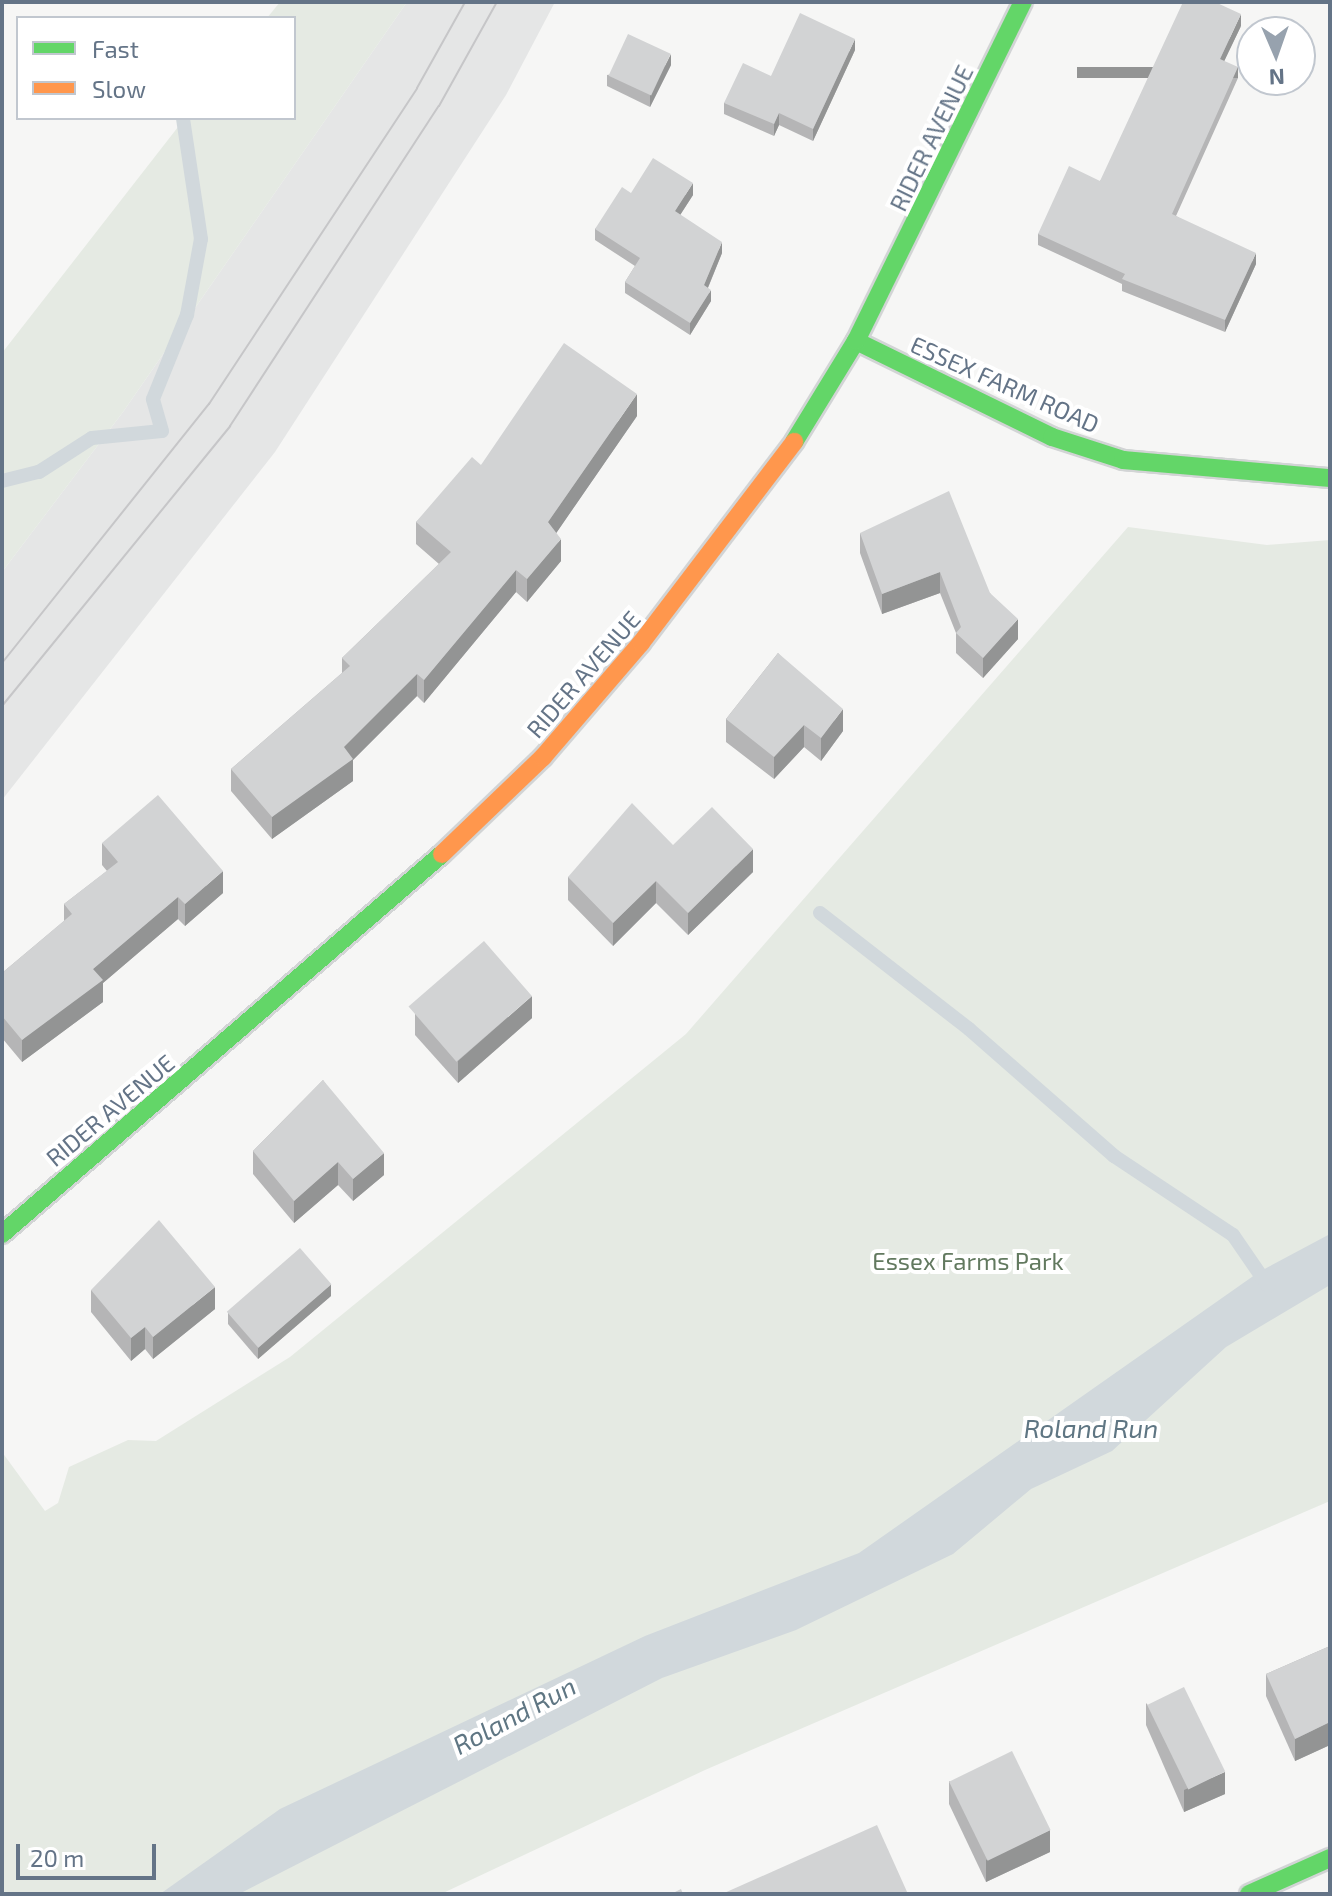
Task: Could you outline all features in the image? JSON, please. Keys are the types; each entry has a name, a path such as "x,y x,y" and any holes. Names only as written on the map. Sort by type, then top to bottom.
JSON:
{"street":[{"name":"RIDER AVENUE","path":"2,1234 327,957 543,757 698,574 808,423 856,341 1023,2"},
{"name":"ESSEX FARM ROAD","path":"856,341 1052,437 1123,460 1330,478"},
{"path":"1249,1894 1330,1858"}],"shaded area":[{"path":"407,2 555,2 506,95 275,452 2,800 2,572 123,412"}],"green space":[{"path":"280,2 407,2 123,412 2,572 2,353 183,120 296,120 296,16 269,16"},
{"name":"Essex Farms Park","path":"1128,527 1267,545 1330,540 1330,1501 705,1770 441,1894 2,1894 2,1452 45,1511 58,1503 69,1467 128,1440 156,1441 290,1357 686,1034"}],"water":[{"name":"Roland Run","path":"1330,1234 1330,1285 1226,1347 1112,1451 1031,1489 953,1554 796,1630 662,1678 239,1894 160,1894 280,1809 645,1636 859,1553 1259,1272"}],"building":[{"path":"1183,2 1215,2 1241,14 1236,16 1236,25 1220,59 1236,66 1236,71 1172,214 1256,253 1225,320 1122,279 1125,274 1038,234 1069,166 1100,181"},
{"path":"800,13 855,39 813,129 779,113 774,124 724,103 743,63 771,76"},
{"path":"628,34 671,54 651,96 609,76"},
{"path":"653,158 693,183 675,211 722,242 704,285 711,290 690,323 625,282 640,258 595,229 622,187 631,193"},
{"path":"564,343 637,394 548,522 561,539 527,579 516,570 424,680 417,674 344,747 353,759 272,817 231,769 350,666 342,658 451,552 416,522 472,457 481,465"},
{"path":"949,491 990,593 1018,619 983,658 956,633 961,627 940,572 882,594 860,533"},
{"path":"778,653 843,709 821,738 804,725 774,757 726,719"},
{"path":"158,795 223,871 185,904 178,897 93,969 103,980 22,1040 2,1016 2,973 72,914 64,904 118,862 102,843"},
{"path":"632,803 673,845 712,807 753,849 688,913 656,881 613,923 568,877"},
{"path":"484,941 532,996 456,1062 409,1007"},
{"path":"323,1080 384,1153 353,1179 338,1162 294,1201 253,1151"},
{"path":"159,1220 215,1287 153,1337 145,1327 131,1338 91,1290"},
{"path":"300,1248 331,1284 258,1348 227,1312"},
{"path":"1330,1646 1330,1722 1295,1739 1266,1674"},
{"path":"1184,1687 1225,1771 1188,1789 1147,1705"},
{"path":"1012,1751 1051,1830 988,1861 949,1782"},
{"path":"877,1825 908,1894 722,1894"}],"waterway":[{"path":"2,481 39,472 92,438 162,431 153,399 187,315 201,239 183,120"},
{"path":"820,913 969,1029 1114,1156 1233,1235 1268,1286"}],"tram line":[{"path":"2,663 209,404 417,88 465,2"},
{"path":"2,706 230,426 439,106 497,2"}],"traffic: fast":[{"path":"794,442 856,341 1023,2"},
{"path":"856,341 1052,437 1123,460 1330,478"},
{"path":"2,1234 442,854"},
{"path":"1249,1894 1330,1858"}],"traffic: slow":[{"path":"442,854 543,757 641,643 794,442"}]}
